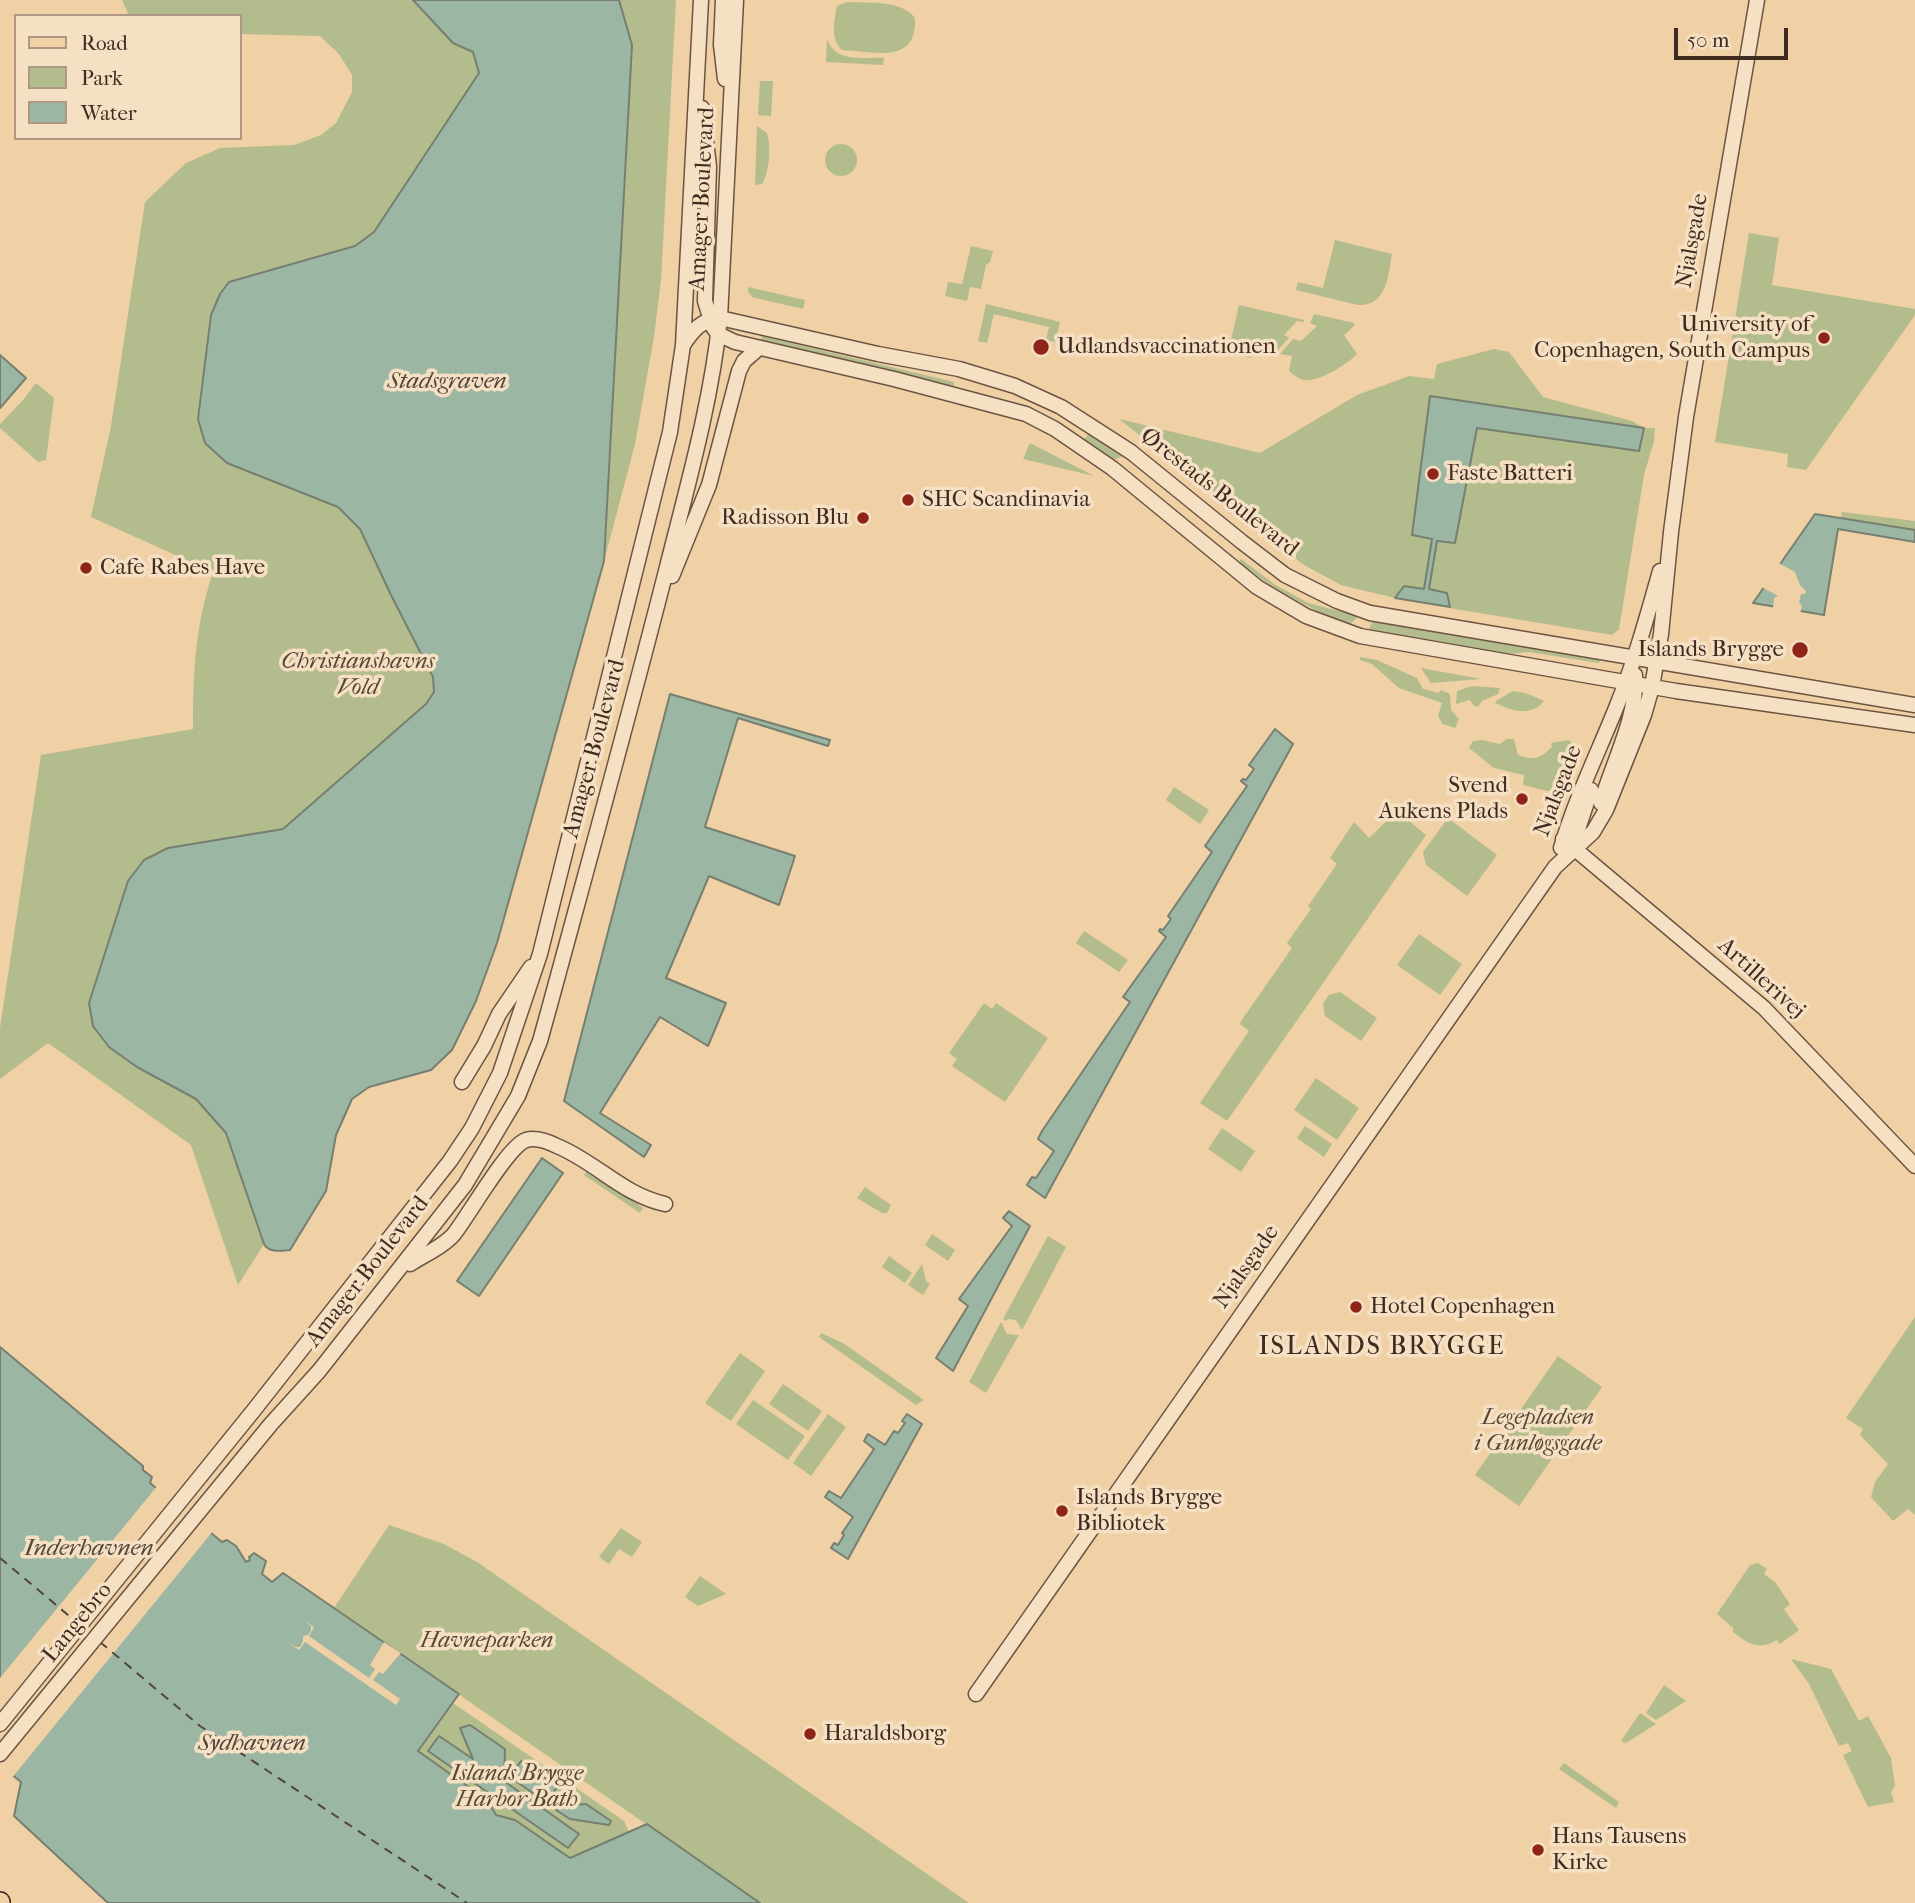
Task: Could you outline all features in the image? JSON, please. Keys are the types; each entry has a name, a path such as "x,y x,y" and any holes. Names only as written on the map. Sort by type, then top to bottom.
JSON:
{"street":[{"name":"Amager Boulevard","path":"254,1410 450,1161 484,1107 510,1047 540,954 670,432 683,345 701,0"},
{"path":"723,0 721,45 731,118"},
{"name":"Amager Boulevard","path":"271,1424 319,1371 465,1185 518,1096 540,1041 705,416 718,334 715,318 731,118 736,0"},
{"name":"Njalsgade","path":"1569,844 1593,832 1619,781 1652,687 1661,634 1686,418 1757,0"},
{"path":"683,345 698,325 715,318 705,300 709,166 697,71"},
{"name":"Ørestads Boulevard","path":"715,318 959,369 1015,386 1061,407 1131,452 1284,575 1337,601 1370,613 1629,660 1656,661 1915,705"},
{"name":"Ørestads Boulevard","path":"718,334 735,342 894,379 1026,414 1055,429 1112,468 1257,587 1306,616 1375,639 1652,687 1915,725"},
{"path":"654,617 709,485 739,371 744,361 759,348"},
{"name":"Njalsgade","path":"975,1694 1569,844 1598,770 1617,705 1630,683 1629,660 1671,532"},
{"path":"1593,832 1608,778 1632,710 1630,683"},
{"name":"Artillerivej","path":"1569,844 1764,1008 1915,1166"},
{"path":"462,1082 484,1046 499,1014 540,954"},
{"path":"484,1107 496,1098 518,1096"},
{"path":"400,1270 452,1237 508,1157 519,1144 527,1140 563,1148 632,1193 666,1204"},
{"name":"Langebro","path":"0,1724 254,1410"},
{"name":"Langebro","path":"0,1754 271,1424"}],"green space":[{"name":"Christianshavns Vold","path":"122,0 413,0 453,43 473,52 479,73 374,232 355,246 229,282 220,294 227,463 338,507 360,529 433,677 434,692 426,704 283,829 168,848 144,860 128,881 89,1003 109,1047 137,1067 196,1099 226,1133 264,1244 238,1285 191,1145 48,1043 0,1079 0,1028 41,755 193,729 196,650 202,612 213,572 91,517 111,426 145,202 186,163 220,148 294,145 321,135 336,123 352,92 352,75 339,54 320,36 242,34 242,14 128,14"},
{"path":"619,0 676,0 661,280 654,337 635,444 604,561 632,45"},
{"path":"847,2 893,5 909,12 915,18 914,33 909,43 891,52 842,50 834,35 834,24 837,6"},
{"path":"827,38 836,52 842,55 884,58 883,65 826,62"},
{"path":"760,81 773,81 771,116 758,115"},
{"path":"757,126 767,133 769,152 765,179 762,184 755,185"},
{"path":"841,144 852,149 857,160 852,171 841,176 830,171 825,160 830,149"},
{"path":"1749,233 1779,238 1772,285 1915,309 1915,315 1806,470 1787,467 1788,454 1715,442"},
{"path":"1335,240 1392,254 1384,288 1375,301 1358,305 1296,290 1298,282 1323,288"},
{"path":"971,246 993,251 990,262 986,265 981,289 970,287 967,301 945,296 948,282 962,284"},
{"path":"748,287 805,300 803,309 752,297"},
{"path":"986,304 1060,322 1055,342 1046,340 1049,327 994,314 987,343 978,341"},
{"path":"1239,305 1304,322 1297,321 1284,335 1289,338 1275,353 1259,349 1250,358 1228,353"},
{"path":"1314,314 1354,323 1344,335 1357,354 1332,372 1305,380 1289,371 1292,356 1280,354 1293,339 1301,341 1317,326 1310,323"},
{"path":"761,336 954,382 954,387 762,341"},
{"path":"1494,349 1509,352 1543,397 1632,421 1644,428 1430,396 1413,536 1432,539 1424,590 1404,587 1395,598 1341,585 1304,565 1119,419 1260,453 1357,395 1409,376 1434,379 1437,364"},
{"path":"36,383 54,398 46,460 38,462 0,428 0,424"},
{"path":"1477,428 1639,451 1644,428 1655,428 1654,441 1644,475 1619,629 1612,635 1449,608 1447,593 1429,590 1437,540 1455,543"},
{"path":"1089,433 1123,456 1114,460 1084,440"},
{"path":"1030,443 1094,476 1023,459"},
{"path":"1842,512 1915,521 1915,530 1841,518"},
{"path":"1241,559 1274,584 1308,603 1358,616 1350,625 1320,612 1265,581 1239,563"},
{"path":"1373,621 1600,659 1599,663 1529,652 1507,654 1380,633 1368,630"},
{"path":"1360,657 1377,660 1417,678 1423,689 1438,693 1441,690 1450,694 1451,710 1459,719 1455,728 1443,724 1438,716 1442,703 1399,688 1372,664 1360,660"},
{"path":"1421,668 1481,679 1431,683"},
{"path":"1472,686 1500,688 1498,694 1482,701 1478,707 1470,700 1456,704 1457,691"},
{"path":"1513,691 1544,701 1528,711 1495,703"},
{"path":"1507,739 1514,739 1518,755 1528,758 1540,756 1552,747 1551,743 1569,740 1578,750 1562,788 1548,791 1523,785 1524,775 1494,768 1469,748 1473,741 1500,744"},
{"path":"1174,787 1209,810 1200,824 1166,800"},
{"path":"1397,811 1426,835 1227,1121 1200,1103 1249,1031 1240,1024 1241,1021 1292,948 1287,943 1337,864 1330,858 1354,822 1369,838"},
{"path":"1448,818 1497,855 1467,896 1426,865 1423,852"},
{"path":"1084,931 1128,960 1119,972 1076,943"},
{"path":"1419,934 1462,964 1440,995 1397,965"},
{"path":"1340,992 1377,1018 1361,1041 1325,1016 1323,1003 1329,995"},
{"path":"984,1003 992,1009 996,1003 1048,1038 1005,1102 952,1066 957,1059 949,1053"},
{"path":"1316,1078 1359,1108 1337,1140 1294,1110"},
{"path":"1305,1126 1332,1144 1324,1157 1297,1138"},
{"path":"1222,1128 1255,1151 1241,1172 1208,1149"},
{"path":"588,1169 643,1208 640,1213 584,1175"},
{"path":"865,1187 891,1205 887,1213 882,1213 857,1198"},
{"path":"932,1234 955,1250 948,1261 925,1245"},
{"path":"1048,1236 1066,1247 1022,1330 1016,1320 1003,1319"},
{"path":"889,1256 912,1273 905,1283 882,1267"},
{"path":"922,1264 926,1281 930,1284 923,1295 908,1285"},
{"path":"1915,1317 1915,1515 1908,1509 1893,1521 1871,1497 1875,1482 1888,1464 1860,1435 1863,1429 1846,1418"},
{"path":"1001,1322 1007,1334 1019,1335 986,1393 969,1382"},
{"path":"821,1333 843,1343 924,1400 916,1405 819,1337"},
{"path":"740,1353 765,1371 731,1421 705,1403"},
{"name":"Legepladsen i Gunløgsgade","path":"1558,1356 1602,1387 1519,1506 1475,1475"},
{"path":"783,1384 822,1411 808,1431 769,1404"},
{"path":"753,1400 805,1436 788,1460 736,1424"},
{"path":"828,1414 846,1427 811,1476 793,1463"},
{"name":"Havneparken","path":"389,1525 444,1544 477,1562 969,1903 760,1903 334,1608"},
{"path":"621,1528 642,1542 632,1557 619,1549 609,1564 599,1557"},
{"path":"1758,1563 1767,1569 1764,1574 1775,1582 1790,1604 1784,1609 1799,1630 1780,1644 1777,1640 1764,1645 1749,1643 1733,1632 1733,1628 1717,1614 1750,1565"},
{"path":"700,1576 726,1594 698,1606 685,1597"},
{"path":"1791,1659 1831,1669 1859,1721 1868,1716 1891,1758 1895,1786 1891,1792 1894,1802 1868,1807 1843,1755 1852,1751 1848,1743 1839,1746 1809,1684"},
{"path":"1664,1685 1686,1701 1656,1720 1646,1713"},
{"name":"Islands Brygge Harbor Bath","path":"453,1703 624,1821 629,1832 570,1858 515,1820 496,1815 487,1800 418,1751"},
{"path":"1640,1713 1656,1724 1626,1743 1621,1741"},
{"path":"1564,1763 1619,1802 1616,1808 1559,1769"}],"water":[{"name":"Stadsgraven","path":"413,0 619,0 632,45 604,561 497,943 476,1001 452,1050 431,1070 369,1087 352,1099 336,1135 326,1191 290,1250 275,1251 264,1244 226,1133 196,1099 137,1067 109,1047 93,1026 89,1003 128,881 144,860 168,848 283,829 426,704 434,692 433,677 360,529 338,507 227,463 205,443 198,419 211,315 220,294 229,282 355,246 374,232 479,73 473,52 453,43"},
{"path":"0,355 26,378 0,408"},
{"path":"1430,396 1644,428 1639,451 1477,428 1455,543 1437,541 1429,589 1447,593 1450,607 1395,598 1404,586 1424,589 1432,539 1412,535"},
{"path":"1815,514 1915,530 1915,542 1838,529 1824,615 1753,603"},
{"path":"670,694 830,740 828,746 738,718 705,827 795,856 779,905 709,876 666,978 726,1003 708,1046 660,1017 600,1113 651,1145 644,1157 564,1101"},
{"path":"1275,729 1293,744 1045,1198 1027,1185 1032,1177 1036,1178 1054,1151 1038,1139 1130,1002 1123,997 1166,937 1160,929 1163,930 1171,919 1168,916 1212,852 1205,846 1247,786 1241,781 1246,780 1254,769 1249,765"},
{"path":"542,1158 563,1173 479,1296 457,1281"},
{"path":"1009,1211 1030,1226 953,1371 936,1358 968,1306 959,1299 1012,1226 1003,1218"},
{"name":"Sydhavnen","path":"0,1347 143,1466 143,1470 152,1477 150,1483 222,1542 227,1540 236,1546 246,1562 254,1553 266,1561 262,1574 272,1582 283,1573 459,1694 418,1751 487,1800 496,1815 515,1820 570,1858 647,1824 760,1903 108,1903 14,1816 21,1782 0,1765"},
{"path":"907,1414 922,1424 848,1559 831,1548 834,1543 838,1545 844,1535 842,1533 853,1517 825,1497 829,1491 841,1498 874,1449 864,1441 868,1434 885,1445 894,1431 898,1433"},
{"path":"470,1725 505,1749 504,1781 579,1834 568,1848 428,1751 439,1736 473,1759 460,1728"},
{"path":"521,1761 557,1787 547,1803 510,1777"},
{"path":"586,1804 611,1821 609,1825 570,1819 556,1810 557,1806"}],"pier":[{"path":"1777,562 1795,572 1800,585 1806,591 1801,594 1800,614 1773,609 1774,598 1778,596 1760,586"},
{"path":"158,1485 213,1531 11,1779 0,1770 0,1678"},
{"path":"303,1619 314,1627 309,1636 369,1678 375,1669 370,1665 384,1642 401,1653 383,1674 379,1672 373,1680 400,1699 396,1705 305,1642 299,1650 287,1642 300,1647 303,1636 308,1635 311,1630 311,1626"}],"ferry route":[{"path":"0,1558 74,1620"},
{"path":"100,1642 200,1726 467,1903"}],"place":[{"name":"University of Copenhagen, South Campus","path":"1824,338"},
{"name":"Udlandsvaccinationen","path":"1041,347"},
{"name":"Faste Batteri","path":"1433,474"},
{"name":"SHC Scandinavia","path":"908,500"},
{"name":"Radisson Blu","path":"863,518"},
{"name":"Cafe Rabes Have","path":"86,568"},
{"name":"Islands Brygge","path":"1800,650"},
{"name":"Svend Aukens Plads","path":"1522,799"},
{"name":"Hotel Copenhagen","path":"1356,1307"},
{"name":"Islands Brygge Bibliotek","path":"1062,1511"},
{"name":"Haraldsborg","path":"810,1734"},
{"name":"Hans Tausens Kirke","path":"1538,1850"}],"district":[{"name":"ISLANDS BRYGGE","path":"1382,1348"}],"water label":[{"name":"Inderhavnen","path":"89,1549"}]}
